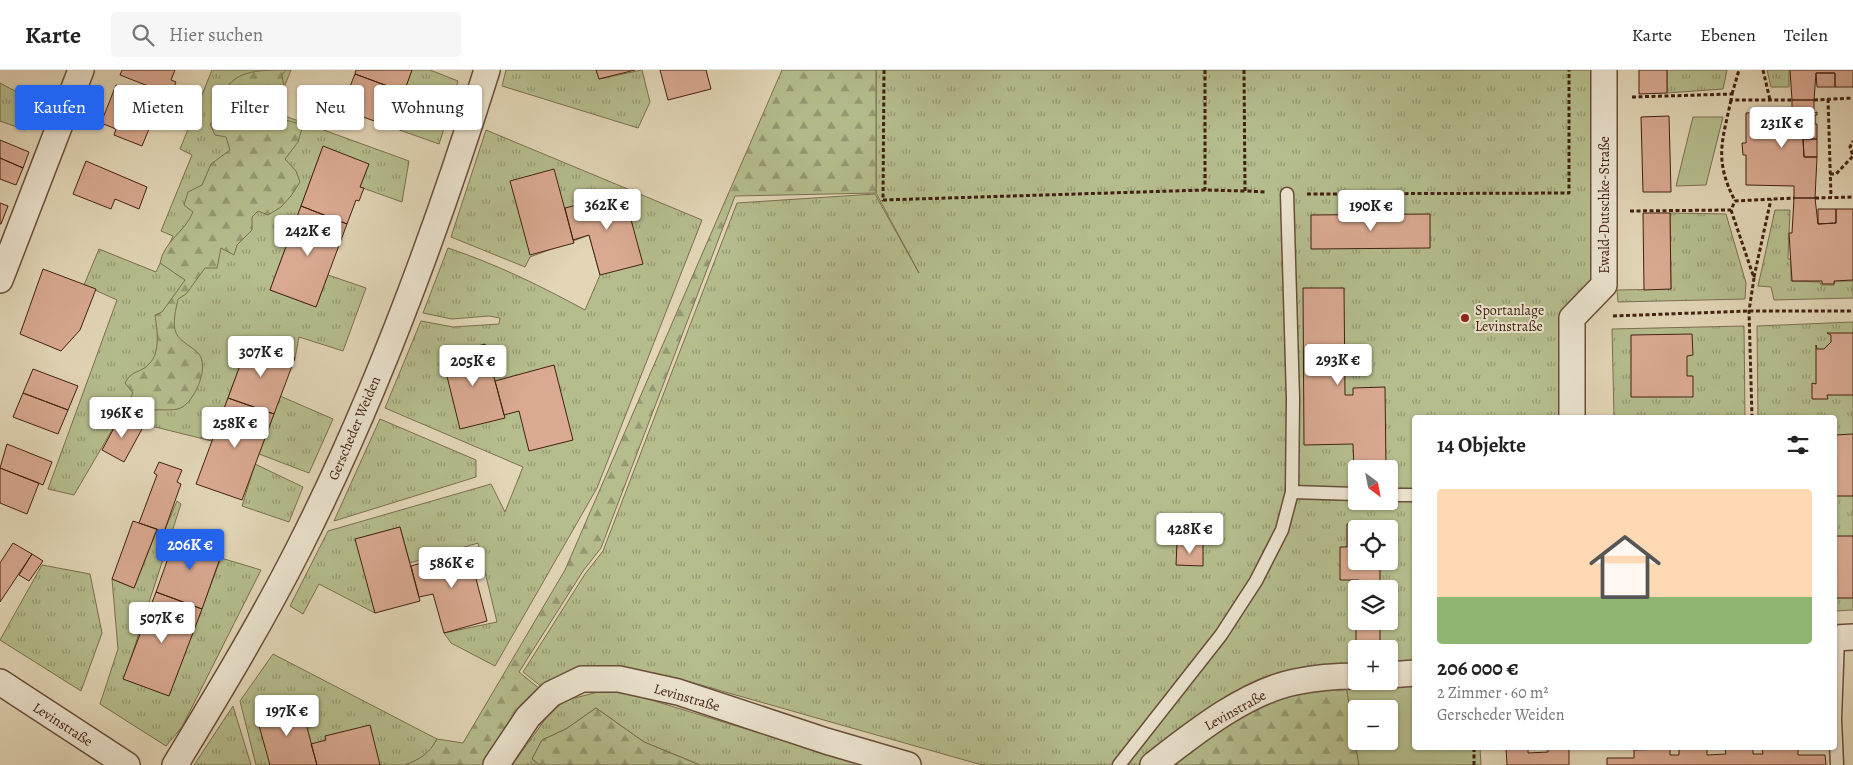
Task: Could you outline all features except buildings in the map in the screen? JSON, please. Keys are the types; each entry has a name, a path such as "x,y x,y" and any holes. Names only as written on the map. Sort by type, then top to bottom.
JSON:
{"street":[{"path":"0,280 82,70"},
{"name":"Gerscheder Weiden","path":"175,765 270,604 332,479 360,416 425,251 487,70"},
{"name":"Ewald-Dutschke-Straße","path":"1572,318 1604,285 1604,70"},
{"path":"1572,318 1572,415"},
{"path":"1398,674 1412,673"},
{"name":"Levinstraße","path":"1154,765 1190,736 1251,698 1294,682 1348,677"},
{"name":"Levinstraße","path":"496,765 528,717 551,694 582,679 619,679 678,692 826,741 908,765"},
{"name":"Levinstraße","path":"0,682 127,765"}],"lane":[{"path":"1119,765 1221,635 1256,581 1282,530 1292,492 1293,398 1287,194"},
{"path":"1292,492 1348,494"},
{"path":"1398,495 1412,495"},
{"path":"1837,696 1842,637"},
{"path":"1836,750 1837,765"}],"path":[{"path":"884,70 883,200 1205,190 1287,194 1569,193 1569,70"},
{"path":"1204,70 1205,190"},
{"path":"1244,70 1245,191"},
{"path":"1739,70 1721,140 1721,157 1724,176 1735,201 1731,210 1754,278"},
{"path":"1763,70 1770,100"},
{"path":"1603,98 1732,94"},
{"path":"1814,100 1853,98"},
{"path":"1828,99 1831,197"},
{"path":"1732,100 1792,100"},
{"path":"1830,174 1836,174 1853,156 1850,146 1853,141"},
{"path":"1815,198 1853,197"},
{"path":"1735,201 1794,198"},
{"path":"1752,415 1749,311 1754,278 1772,199"},
{"path":"1605,211 1731,210"},
{"path":"1572,318 1749,311 1853,311"},
{"path":"1474,750 1474,765"}],"green space":[{"path":"212,70 291,70 285,85 212,85 212,130 287,130 287,117 297,120 297,130 324,130 409,161 402,202 360,187 369,164 321,152 270,290 316,307 328,275 366,288 343,351 299,337 295,358 249,341 212,441 147,425 122,413 74,495 48,489 117,300 84,285 99,249 156,272 173,236 161,231 192,155 180,149 188,130 202,130 202,95"},
{"path":"286,70 282,75 284,85 229,85 239,77 255,71"},
{"path":"412,70 430,70 458,81 457,85 406,85"},
{"path":"506,70 596,70 599,79 642,70 650,102 638,128 502,86"},
{"path":"782,70 876,70 876,193 735,196 601,548 583,571 519,672 546,694 491,765 405,765 424,755 431,749 437,739 463,743 565,570"},
{"path":"876,70 1597,70 1599,283 1566,316 1568,415 1412,415 1412,668 1398,669 1398,640 1348,640 1348,674 1147,765 982,765 676,678 623,672 547,691 523,672 585,574 603,551 737,203 875,194 919,273 876,193"},
{"path":"1667,70 1727,70 1723,89 1667,93"},
{"path":"1767,70 1789,70 1789,87 1771,87"},
{"path":"0,83 15,91 15,126 0,121"},
{"path":"1693,117 1723,117 1706,185 1676,186"},
{"path":"287,120 297,123 297,130 302,130 298,142 285,159 296,171 300,182 281,207 268,215 258,211 252,217 252,230 237,245 234,255 221,248 217,268 205,268 186,294 178,299 174,320 176,333 180,339 199,354 203,366 202,374 197,389 184,406 174,410 154,410 147,425 122,413 133,393 125,383 133,373 146,367 153,359 157,347 155,315 162,312 185,280 160,263 162,255 170,242 185,225 193,212 184,205 188,192 202,185 211,164 230,150 226,137 215,135 213,130 287,130"},
{"path":"399,130 444,130 439,144"},
{"path":"486,130 702,220 597,488 495,666 451,643 444,633 497,622 478,543 410,563 400,527 356,539 375,613 319,584 303,614 290,606 328,531 491,484 505,512 523,467 385,408 421,321 453,327 499,324 500,318 489,316 452,319 423,313 448,248 518,276 585,310 600,275 589,235 530,257 525,267 451,237"},
{"path":"1775,210 1790,210 1788,259 1791,259 1791,281 1820,282 1821,285 1834,285 1835,281 1853,281 1853,298 1774,300 1771,287 1758,286"},
{"path":"1670,213 1726,214 1746,283 1745,299 1618,302 1617,290 1671,289"},
{"path":"1853,322 1853,610 1837,611 1837,415 1758,415 1757,326"},
{"path":"1744,326 1745,415 1614,415 1612,329"},
{"path":"280,396 333,419 309,473 259,454"},
{"path":"380,419 476,460 476,477 334,521"},
{"path":"255,464 303,487 289,522 242,506"},
{"path":"177,501 181,504 124,679 169,695 221,558 261,570 182,727 166,746 100,704 118,649 112,579 134,588 157,530 164,532"},
{"path":"42,565 90,574 102,633 81,691 0,640"},
{"path":"273,654 437,739 422,765 256,765 240,701"},
{"path":"1412,678 1412,750 1480,750 1481,765 1359,765 1357,750 1398,750 1398,700 1348,700 1345,679 1348,679 1348,690 1398,690 1398,680"},
{"path":"1345,679 1348,700 1348,750 1357,750 1359,765 1159,765 1253,702"},
{"path":"602,691 625,692 864,765 700,765 644,742 596,708 566,729 542,740 532,759 540,765 512,765 552,710 567,700"},
{"path":"233,706 251,765 194,765"},
{"path":"596,708 644,742 700,765 540,765 532,759 542,740 566,729"}],"place":[{"name":"Sportanlage Levinstraße","path":"1465,318"}]}
